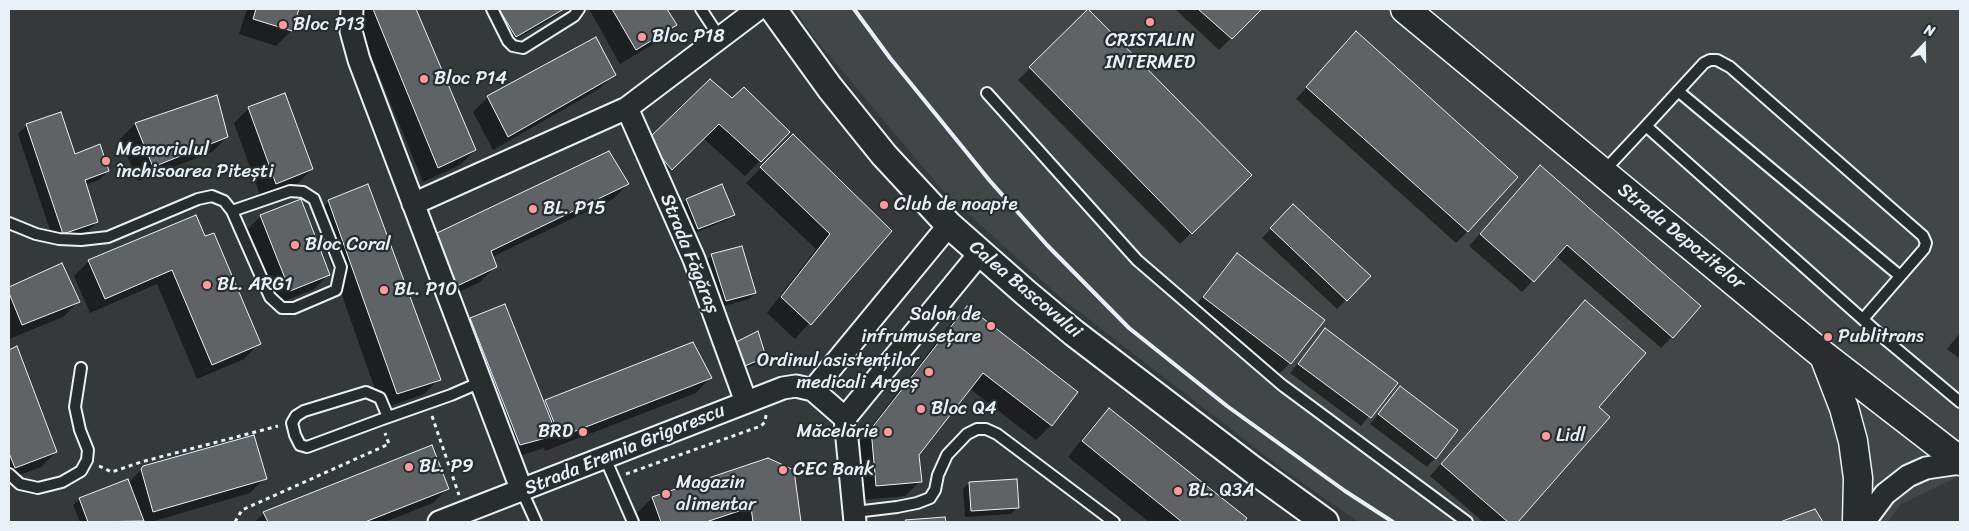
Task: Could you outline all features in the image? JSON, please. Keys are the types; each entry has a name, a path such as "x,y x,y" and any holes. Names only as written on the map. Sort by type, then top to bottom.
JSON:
{"main road":[{"name":"Strada Depozitelor","path":"1405,9 1823,354 1960,462"},
{"path":"1823,354 1844,408 1853,441 1858,478 1857,522"}],"street":[{"path":"352,9 351,31 359,60 522,491"},
{"path":"412,204 627,108 758,9"},
{"name":"Calea Bascovului","path":"773,9 830,88 884,155 949,225 1074,333 1244,464 1325,522"},
{"name":"Strada Făgăraș","path":"627,108 754,398"},
{"path":"855,517 845,418 813,390 949,225"},
{"path":"845,418 980,252"},
{"name":"Strada Eremia Grigorescu","path":"439,522 522,491 754,398 783,388 796,386 813,390"},
{"path":"1864,522 1885,494 1908,476 1926,468 1960,462"}],"lane":[{"path":"492,9 508,41 513,46 523,48 574,16 579,9"},
{"path":"700,9 720,38"},
{"path":"1603,173 1704,63 1710,60 1717,60 1730,67 1923,236 1926,243 1924,248 1863,319"},
{"path":"1678,91 1900,276"},
{"path":"987,93 1137,260 1282,385 1467,522"},
{"path":"1646,126 1863,319 1960,402"},
{"path":"9,222 36,234 59,239 82,240 108,237 198,199 212,196 224,201 232,211 270,297 282,308 294,308 336,290 341,267 314,198 304,192 290,191 232,211"},
{"path":"9,474 20,484 38,488 62,482 81,471 87,460 88,450 80,430 76,407 81,368"},
{"path":"384,419 380,398 366,392 304,411 296,416 292,423 300,445 307,447 384,419 427,403 481,382"},
{"path":"855,517 917,503 930,498 935,490 938,475 947,455 967,434 976,429 997,434 1114,522"},
{"path":"605,458 633,522"},
{"path":"522,491 536,522"}],"path":[{"path":"614,478 761,426 767,416 754,398"},
{"path":"427,403 465,512"},
{"path":"235,522 242,510 389,444 384,419"},
{"path":"87,460 112,472 150,459 292,423"}],"shaded area":[{"path":"795,9 1960,9 1960,476 1901,504 1888,522 1359,522 1284,470 1060,297 944,192 812,35"}],"building":[{"name":"Bloc P13","path":"256,9 299,9 292,31 253,19"},
{"name":"Bloc P14","path":"373,9 416,9 476,150 438,168"},
{"path":"499,9 564,9 516,37"},
{"name":"Bloc P18","path":"612,9 667,9 677,25 636,50"},
{"path":"1088,9 1252,175 1192,234 1029,67"},
{"path":"1198,9 1262,9 1232,39"},
{"path":"1356,31 1518,177 1468,232 1306,87"},
{"path":"596,37 616,75 508,137 487,96"},
{"path":"710,79 732,98 744,87 790,132 761,162 719,124 672,170 647,140"},
{"path":"285,93 313,169 276,184 248,107"},
{"path":"217,95 228,137 153,167 135,123"},
{"path":"61,112 75,154 100,144 109,171 85,180 98,222 63,234 26,124"},
{"path":"793,134 892,231 811,325 781,297 830,234 760,167"},
{"name":"BL. P15","path":"609,151 629,184 491,251 497,267 457,286 437,233"},
{"path":"1540,165 1701,306 1673,338 1567,245 1534,282 1480,234"},
{"name":"BL. P10","path":"368,184 441,380 397,394 328,200"},
{"path":"722,184 735,215 698,229 686,199"},
{"name":"Bloc Coral","path":"301,199 330,275 290,291 260,215"},
{"path":"1293,204 1371,276 1347,301 1270,228"},
{"name":"BL. ARG1","path":"196,215 205,236 214,233 261,344 212,365 172,270 105,299 88,260"},
{"path":"742,246 756,293 726,301 711,254"},
{"path":"1237,253 1325,320 1291,364 1203,297"},
{"path":"62,263 80,302 22,325 9,293 9,287"},
{"path":"1585,300 1646,353 1599,407 1610,417 1518,522 1508,522 1441,464"},
{"path":"505,304 557,435 520,445 470,318"},
{"name":"Bloc Q4","path":"967,306 1078,392 1052,426 983,373 919,455 922,482 876,486 871,429"},
{"path":"1325,328 1398,383 1371,418 1298,364"},
{"path":"758,331 766,357 745,366 734,343"},
{"path":"693,342 712,378 560,437 545,400"},
{"path":"17,346 57,452 15,468 9,453 9,350"},
{"path":"1400,386 1458,430 1436,459 1378,414"},
{"name":"BL. Q3A","path":"1109,408 1247,518 1244,522 1182,522 1082,441"},
{"path":"254,435 267,479 153,512 141,469 143,466"},
{"name":"BL. P9","path":"432,445 449,489 365,522 268,522 263,512"},
{"path":"768,458 794,470 801,522 753,522 751,507 706,522 661,522 652,497"},
{"path":"128,479 144,521 88,522 79,498"},
{"path":"1017,479 1019,508 971,511 969,482"},
{"path":"1815,509 1823,522 1780,522"},
{"path":"945,517 946,522 906,522 905,520"}],"railway":[{"path":"854,9 890,58 990,181 1047,245 1129,328 1227,406 1345,491 1393,522"}],"place":[{"name":"CRISTALIN INTERMED","path":"1150,22"},
{"name":"Bloc P13","path":"283,25"},
{"name":"Bloc P18","path":"642,37"},
{"name":"Bloc P14","path":"424,79"},
{"name":"Memorialul închisoarea Pitești","path":"106,161"},
{"name":"Club de noapte","path":"884,205"},
{"name":"BL. P15","path":"533,209"},
{"name":"Bloc Coral","path":"295,245"},
{"name":"BL. ARG1","path":"207,285"},
{"name":"BL. P10","path":"384,290"},
{"name":"Salon de infrumusețare","path":"991,326"},
{"name":"Publitrans","path":"1828,337"},
{"name":"Ordinul asistenților medicali Argeș","path":"929,372"},
{"name":"Bloc Q4","path":"921,409"},
{"name":"BRD","path":"583,432"},
{"name":"Măcelărie","path":"888,432"},
{"name":"Lidl","path":"1546,436"},
{"name":"BL. P9","path":"409,467"},
{"name":"CEC Bank","path":"783,470"},
{"name":"BL. Q3A","path":"1178,491"},
{"name":"Magazin alimentar","path":"666,494"}]}
